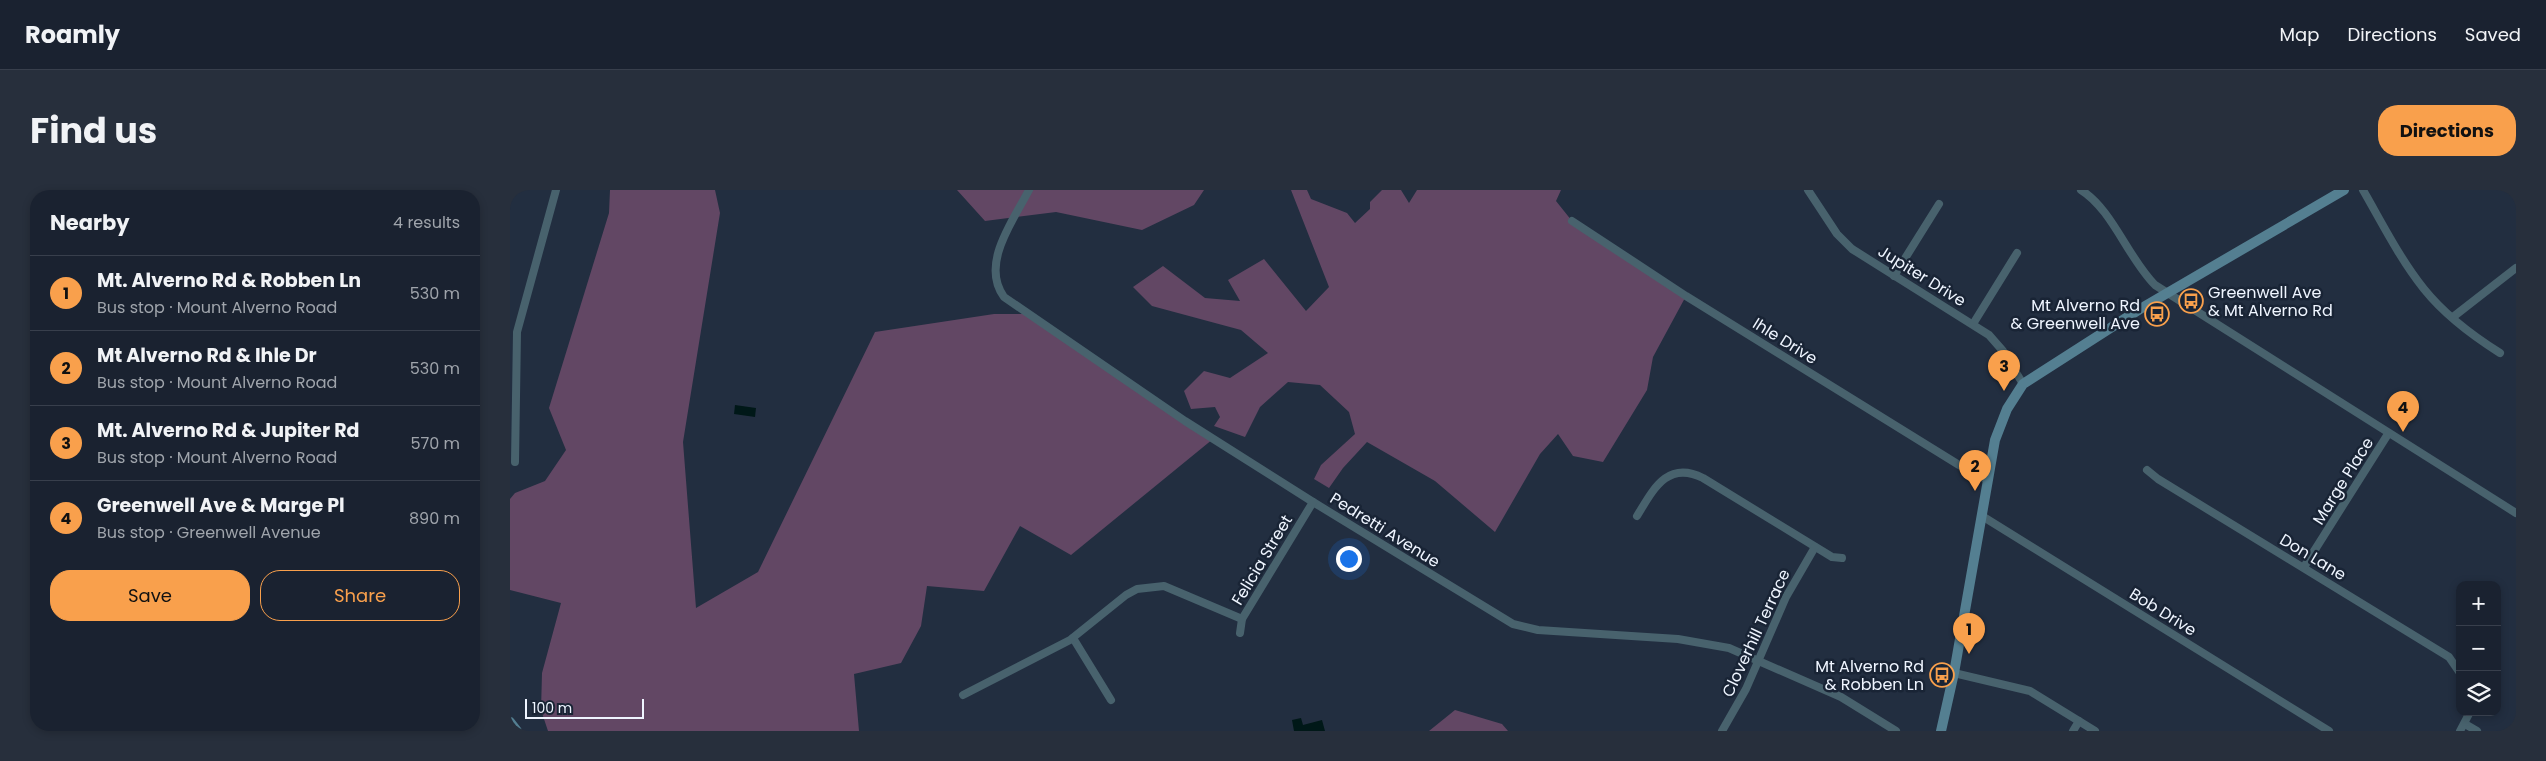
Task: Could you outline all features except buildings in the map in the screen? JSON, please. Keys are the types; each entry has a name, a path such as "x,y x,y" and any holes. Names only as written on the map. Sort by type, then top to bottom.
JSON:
{"street":[{"path":"515,462 513,416 517,332 556,190"},
{"name":"Pedretti Avenue","path":"1028,190 996,261 997,285 1004,297 1185,421 1313,502 1513,624 1538,630 1700,642 1729,648 1842,697 1896,731"},
{"name":"Jupiter Drive","path":"1808,190 1844,242 1894,276 1973,324 1997,342 2023,384"},
{"path":"2081,190 2101,208 2147,277 2166,293 2516,513"},
{"path":"1941,731 1954,673 1987,480 2001,422 2023,384 2166,293 2344,190"},
{"path":"2363,190 2412,272 2425,290 2470,332 2500,354"},
{"path":"1894,276 1939,204"},
{"name":"Ihle Drive","path":"1572,221 1686,296 1959,465 1987,480"},
{"path":"1973,324 2016,253"},
{"path":"2454,317 2516,268"},
{"name":"Marge Place","path":"2304,567 2388,434"},
{"name":"Don Lane","path":"2147,470 2158,479 2449,657 2459,671"},
{"path":"1637,516 1659,482 1674,474 1690,473 1703,478 1832,557 1842,558"},
{"name":"Felicia Street","path":"1240,633 1242,619 1313,502"},
{"name":"Bob Drive","path":"1982,516 2329,731"},
{"name":"Cloverhill Terrace","path":"1722,731 1738,705 1786,597 1815,547"},
{"path":"964,696 1072,638 1126,595 1137,589 1164,586 1242,619"},
{"path":"1072,638 1111,700"},
{"path":"1954,673 2020,687 2095,731"},
{"path":"2460,731 2468,716"},
{"path":"2073,731 2079,721"},
{"path":"510,722 517,731"},
{"path":"2465,724 2477,731"}],"shaded area":[{"path":"610,190 715,190 720,213 683,442 696,608 758,572 875,332 994,314 1028,314 1213,439 1071,555 1020,526 984,591 927,586 921,626 901,663 854,674 859,731 548,731 541,710 542,673 561,603 510,590 510,499 515,493 545,481 566,450 549,408 609,213"},
{"path":"957,190 1204,190 1194,205 1142,230 1056,212 985,221"},
{"path":"1291,190 1307,190 1311,199 1347,213 1355,223 1370,209 1370,202 1382,190 1401,190 1409,203 1417,190 1561,190 1556,201 1572,221 1686,296 1653,357 1647,390 1603,462 1573,456 1558,434 1540,454 1495,532 1435,481 1367,442 1343,468 1329,488 1314,479 1321,465 1355,434 1349,412 1320,385 1288,382 1260,407 1245,437 1214,426 1220,417 1215,407 1191,409 1184,391 1204,371 1230,378 1268,353 1241,330 1152,306 1133,287 1163,266 1205,298 1240,301 1228,280 1264,259 1306,311 1329,287"},
{"path":"735,405 756,408 755,417 734,414"},
{"path":"1455,710 1502,724 1508,731 1429,731"},
{"path":"1301,718 1303,725 1322,720 1325,731 1294,731 1292,720"}],"place":[{"name":"Greenwell Ave & Mt Alverno Rd","path":"2191,301"},
{"name":"Mt Alverno Rd & Greenwell Ave","path":"2157,314"},
{"name":"Mt. Alverno Rd & Jupiter Rd","path":"2004,391"},
{"name":"Greenwell Ave & Marge Pl","path":"2403,432"},
{"name":"Mt Alverno Rd & Ihle Dr","path":"1975,491"},
{"name":"Mt. Alverno Rd & Robben Ln","path":"1969,654"},
{"name":"Mt Alverno Rd & Robben Ln","path":"1942,675"}]}
